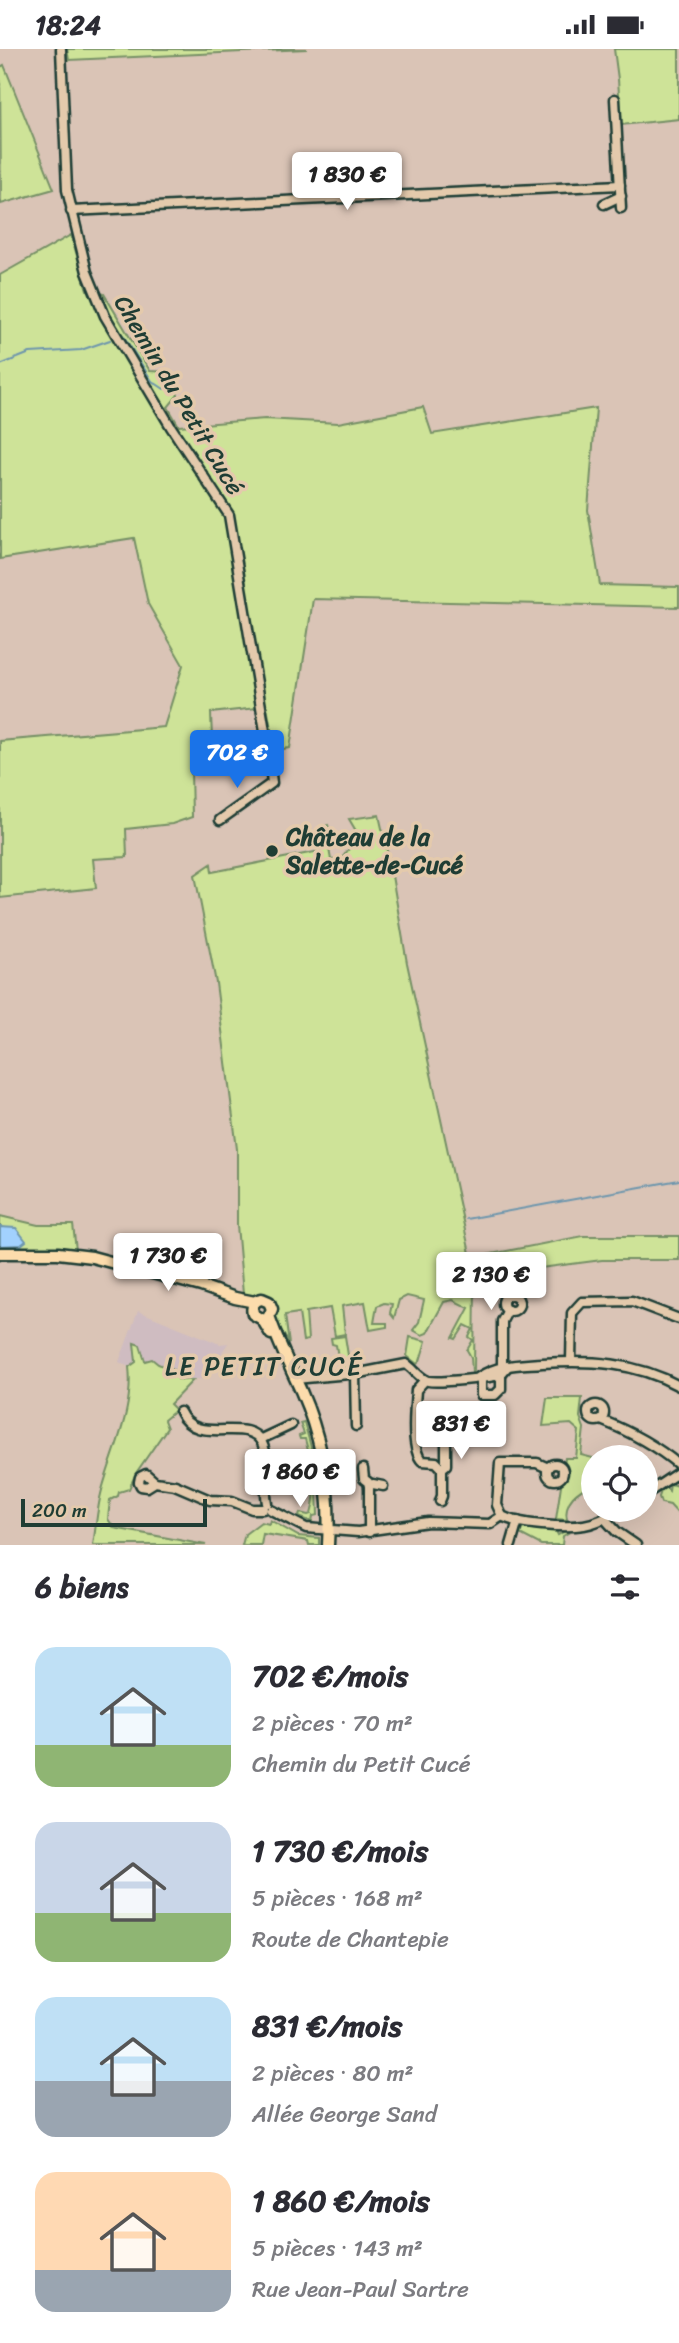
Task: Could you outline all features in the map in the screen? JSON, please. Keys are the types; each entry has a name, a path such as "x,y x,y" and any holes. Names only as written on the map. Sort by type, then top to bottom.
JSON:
{"main road":[{"path":"0,1252 58,1253 92,1257 201,1286 254,1305"},
{"path":"254,1305 262,1299 270,1302 272,1310 266,1318"},
{"path":"254,1305 255,1316 266,1318"},
{"path":"266,1318 314,1426 329,1494 326,1545"}],"street":[{"name":"Chemin du Petit Cucé","path":"61,49 67,190 87,272 105,316 229,515 272,783 220,820"},
{"path":"615,99 621,208"},
{"path":"71,211 620,185"},
{"path":"604,204 621,196"},
{"path":"572,1361 572,1313 582,1302 632,1301 679,1319"},
{"path":"480,1379 481,1395 495,1395 501,1388 504,1368 502,1321 508,1310"},
{"path":"295,1379 355,1374 406,1364 425,1380 447,1382 480,1379 504,1368 572,1361 609,1362 637,1368 679,1386"},
{"path":"355,1374 356,1426"},
{"path":"425,1380 416,1390 417,1456 422,1461 439,1465"},
{"path":"180,1412 188,1423 200,1428 216,1432 247,1430 261,1439 265,1449 267,1508"},
{"path":"601,1420 635,1434 679,1465"},
{"path":"261,1439 291,1425"},
{"path":"440,1501 442,1496 439,1465 442,1455 446,1455 446,1437"},
{"path":"548,1468 500,1458 497,1505 502,1516 518,1521 583,1525 594,1522"},
{"path":"363,1469 364,1479 369,1486 369,1532"},
{"path":"658,1486 679,1472"},
{"path":"155,1482 176,1485 210,1500 232,1501 252,1509 267,1508 301,1527 326,1530 369,1532 428,1522 490,1524 502,1516"},
{"path":"369,1486 383,1486"},
{"path":"511,1545 518,1521"},
{"path":"608,1522 636,1545"}],"shaded area":[{"path":"138,1311 220,1344 228,1343 205,1379 178,1379 177,1372 145,1361 140,1345 134,1343 137,1363 129,1367 119,1362"}],"green space":[{"path":"67,49 307,49 69,60"},
{"path":"614,49 679,49 679,119 621,125"},
{"path":"4,65 54,189 1,204 0,67"},
{"path":"71,235 87,290 104,294 150,371 170,372 175,380 178,395 168,407 179,426 265,419 338,423 423,407 432,434 596,408 588,510 600,585 679,587 679,607 313,599 290,748 275,750 267,707 211,713 213,764 191,769 192,817 172,824 126,829 127,857 93,859 96,888 0,898 0,741 164,727 183,665 148,604 134,538 0,559 0,275"},
{"path":"379,815 407,963 471,1258 583,1236 679,1236 679,1260 602,1260 472,1277 475,1283 472,1372 471,1357 467,1350 473,1340 469,1337 473,1329 465,1325 456,1339 453,1338 469,1308 453,1300 444,1302 427,1333 422,1335 413,1330 419,1322 424,1300 407,1296 399,1300 394,1318 390,1313 392,1304 377,1306 374,1323 387,1323 387,1327 370,1330 365,1302 342,1306 345,1334 335,1336 330,1308 306,1312 308,1340 303,1341 299,1313 285,1315 289,1344 274,1317 276,1306 273,1300 250,1298 243,1294 237,1225 237,1149 216,983 195,875 211,864 212,872 320,851 320,828 328,825 333,841 329,849 331,860 341,859 359,836 349,819"},
{"path":"0,1216 38,1225 73,1225 76,1250 53,1247 0,1249"},
{"path":"345,1336 350,1368 340,1369 336,1345 332,1344 331,1338"},
{"path":"410,1337 426,1341 417,1364 407,1356"},
{"path":"134,1343 140,1345 145,1361 152,1359 178,1372 178,1379 193,1380 170,1404 176,1410 164,1420 167,1428 136,1473 129,1489 119,1492 118,1496 110,1500 108,1519 114,1528 206,1545 93,1545 100,1497 126,1414 129,1367 136,1362"},
{"path":"547,1398 582,1398 580,1417 584,1428 581,1445 581,1490 567,1507 567,1520 556,1519 565,1458 576,1458 579,1431 571,1424 543,1426"},
{"path":"304,1422 316,1465 318,1515 313,1516 312,1522 299,1517 300,1513 311,1514 314,1495 305,1439 300,1439 299,1436 304,1434 300,1423"},
{"path":"670,1484 679,1486 679,1515 670,1505 661,1503 659,1497 662,1488 665,1487 669,1491"},
{"path":"270,1520 298,1536 319,1538 319,1545 263,1534 261,1545 242,1545 245,1534 261,1522 269,1524"},
{"path":"524,1525 555,1529 558,1535 565,1531 568,1533 563,1536 562,1545 541,1545 520,1534"}],"water":[{"path":"0,1227 16,1228 26,1241 21,1245 0,1246"}],"waterway":[{"path":"123,335 152,381 164,389"},
{"path":"0,365 30,353 81,350 110,340"},
{"path":"466,1219 679,1180"}],"place":[{"name":"Château de la Salette-de-Cucé","path":"272,851"}],"district":[{"name":"LE PETIT CUCÉ","path":"264,1366"}]}
